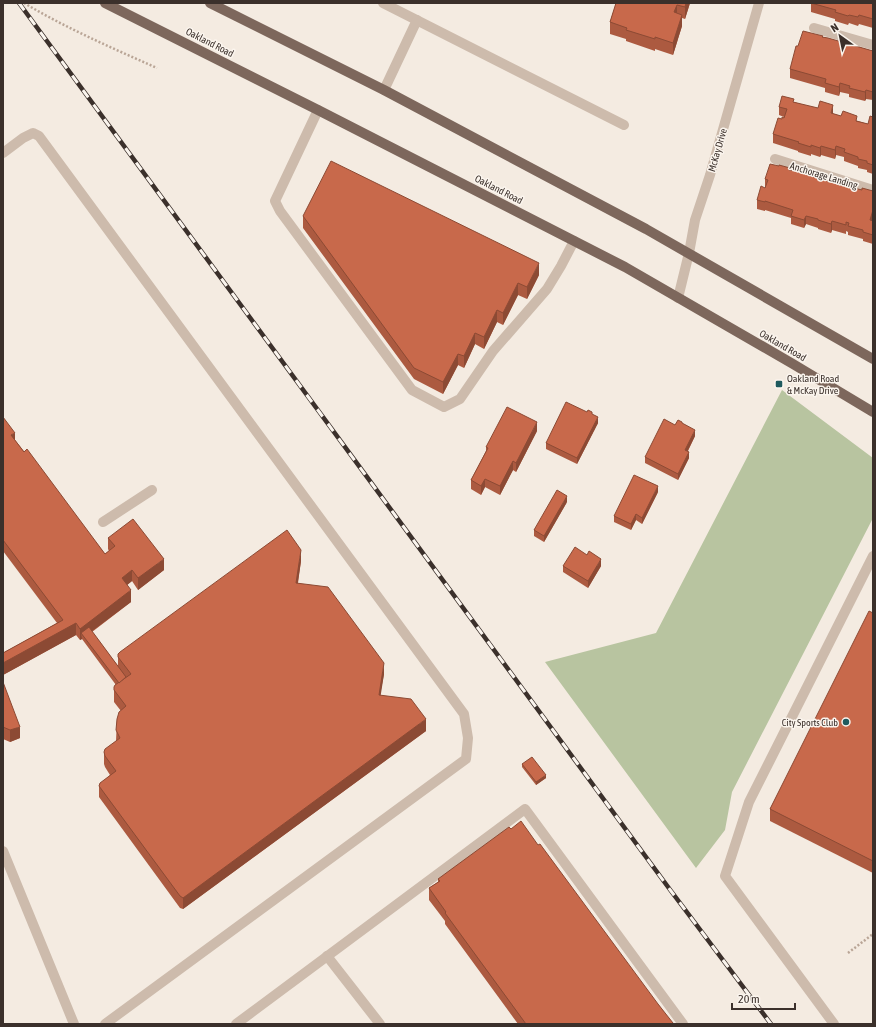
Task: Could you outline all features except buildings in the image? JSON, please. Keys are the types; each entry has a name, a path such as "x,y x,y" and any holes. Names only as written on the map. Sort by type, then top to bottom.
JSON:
{"main road":[{"name":"Oakland Road","path":"105,3 318,110 625,268 873,412"},
{"path":"210,3 384,90 646,229 873,359"}],"street":[{"path":"384,3 624,125"},
{"name":"McKay Drive","path":"678,298 695,220 710,175 759,3"},
{"path":"384,90 417,20"},
{"path":"814,28 873,45"},
{"path":"318,110 275,201 280,211 412,390 444,407 460,400 493,351 547,289 574,241"},
{"path":"3,152 33,133 39,136 464,714 468,738 466,759 106,1024"},
{"name":"Anchorage Landing","path":"775,159 873,190"},
{"path":"103,522 152,490"},
{"path":"834,1024 724,876 749,802 873,556"},
{"path":"236,1024 525,809 683,1024"},
{"path":"3,851 74,1024"},
{"path":"327,956 380,1024"}],"path":[{"path":"24,3 88,37 157,68"},
{"path":"848,953 873,934"}],"green space":[{"path":"782,390 873,458 873,518 732,792 725,830 696,868 545,662 656,633"}],"railway":[{"path":"19,3 671,891 771,1024"}],"place":[{"name":"Oakland Road & McKay Drive","path":"779,384"},
{"name":"City Sports Club","path":"846,722"}]}
